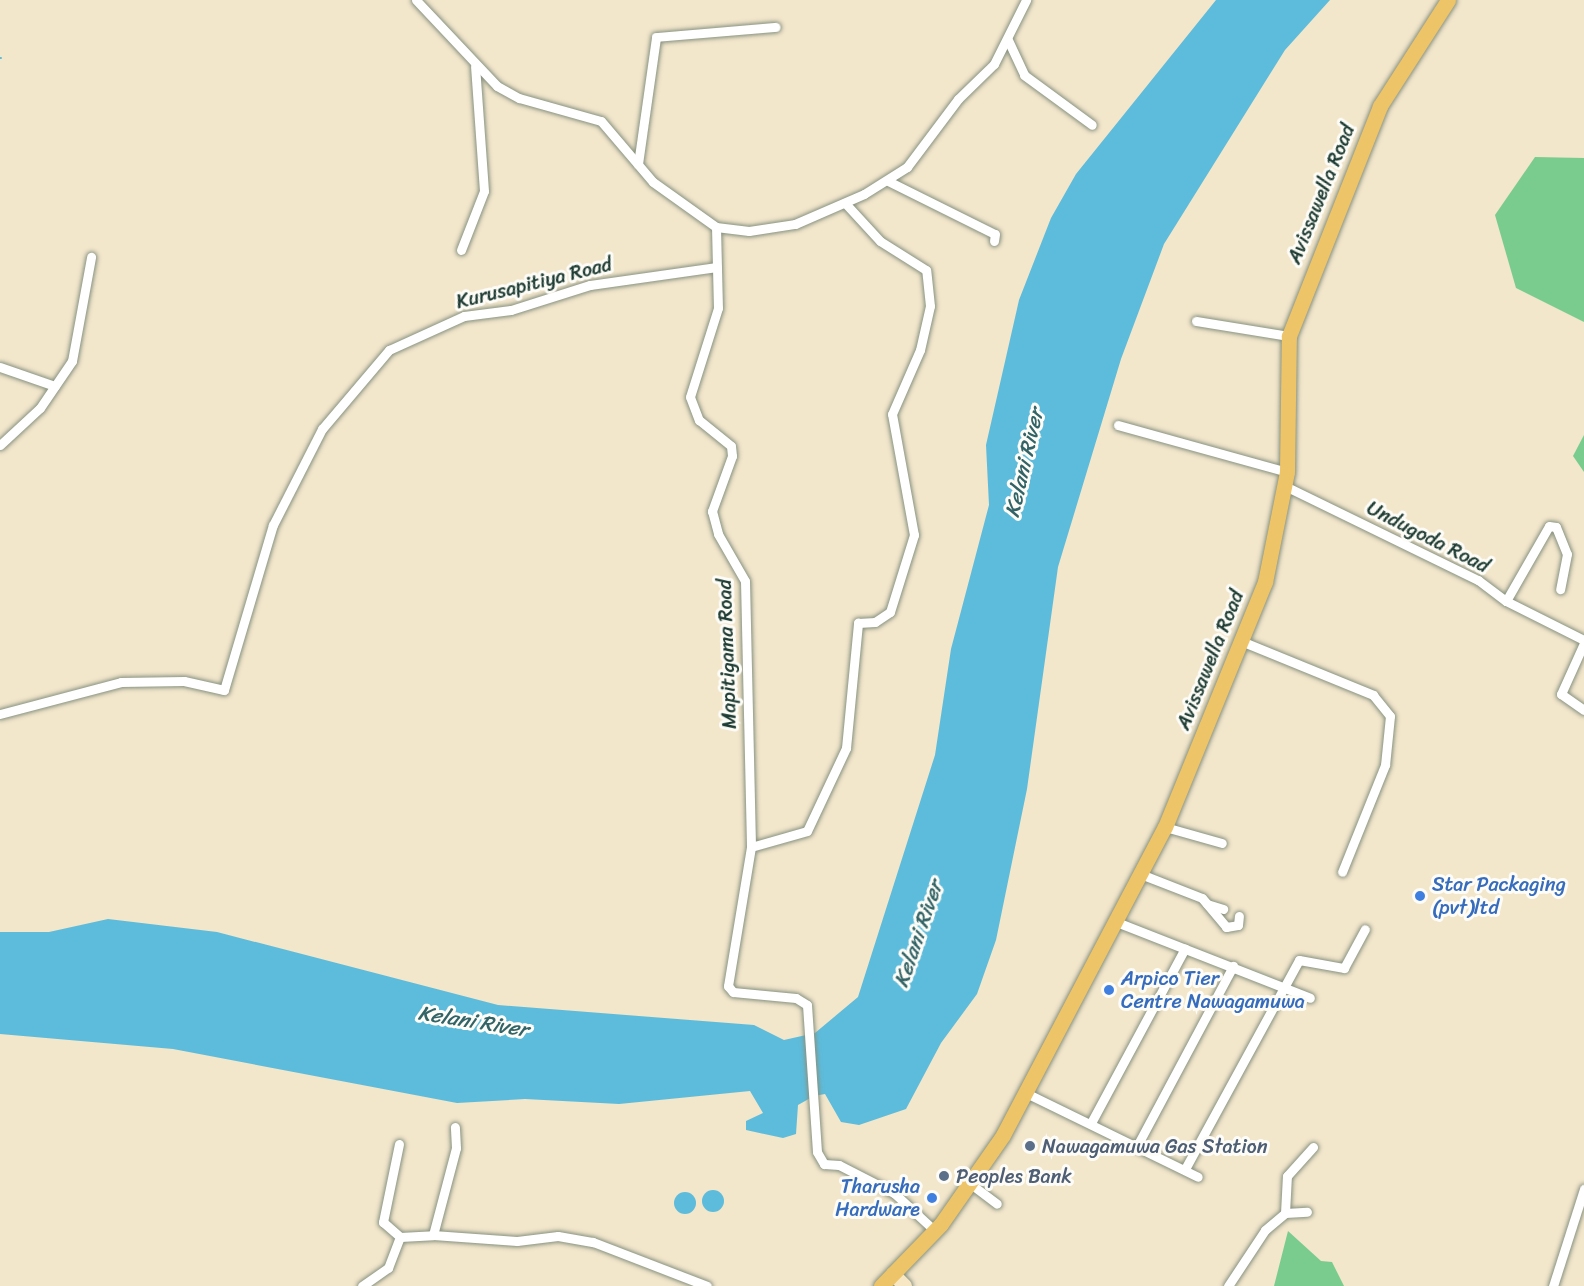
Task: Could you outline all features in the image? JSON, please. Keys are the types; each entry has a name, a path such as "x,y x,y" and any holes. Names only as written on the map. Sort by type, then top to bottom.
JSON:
{"main road":[{"name":"Avissawella Road","path":"881,1286 935,1231 972,1185 1026,1093 1119,923 1165,827 1265,582 1286,479 1289,336 1380,106 1448,0"}],"street":[{"path":"416,0 475,66 519,98 602,121 653,182 716,227 771,230 845,203 888,182 921,152 1008,40 1026,0"},
{"path":"638,164 656,37 776,27"},
{"path":"1008,40 1024,75 1092,125"},
{"path":"461,250 484,191 475,66"},
{"path":"888,182 995,234 994,241"},
{"path":"752,847 807,831 846,748 858,623 875,622 890,612 906,574 914,535 892,414 920,350 930,306 926,270 880,241 845,203"},
{"name":"Mapitigama Road","path":"716,227 717,317 690,397 699,420 731,446 732,456 712,511 718,534 745,581 752,847 728,986 732,992 796,998 810,1009 817,1152 824,1164 839,1165 894,1193 935,1231"},
{"path":"0,446 55,386 72,361 91,257"},
{"name":"Kurusapitiya Road","path":"0,714 121,682 184,681 224,690 273,525 322,429 390,350 464,316 511,310 590,285 717,267"},
{"path":"1196,321 1289,336"},
{"path":"0,367 55,386"},
{"name":"Undugoda Road","path":"1118,424 1286,479 1478,580 1506,601 1584,642"},
{"path":"1506,601 1549,526 1556,528 1567,554 1560,589"},
{"path":"1241,640 1373,695 1390,716 1385,765 1342,872"},
{"path":"1584,642 1561,694 1584,710"},
{"path":"1165,827 1222,843"},
{"path":"1143,875 1185,889 1207,904 1226,927 1238,925 1239,916"},
{"path":"1207,904 1223,909"},
{"path":"1119,923 1310,998"},
{"path":"1185,1169 1282,986 1299,960 1344,968 1365,929"},
{"path":"1092,1121 1185,948"},
{"path":"1138,1144 1233,966"},
{"path":"1026,1093 1092,1121 1198,1177"},
{"path":"433,1235 456,1148 455,1127"},
{"path":"399,1144 383,1222 400,1237 433,1235 517,1241 558,1236 594,1242 707,1286"},
{"path":"1285,1213 1287,1176 1313,1147"},
{"path":"972,1185 997,1204"},
{"path":"1553,1286 1584,1188"},
{"path":"1228,1286 1265,1230 1285,1213 1307,1212"},
{"path":"1572,1222 1584,1225"},
{"path":"362,1286 388,1268 400,1237"},
{"path":"894,1274 905,1286"}],"green space":[{"path":"1535,157 1584,158 1584,322 1516,288 1495,215"},
{"path":"1584,435 1584,472 1573,456"},
{"path":"1288,1231 1321,1261 1332,1262 1344,1286 1274,1286"}],"water":[{"name":"Kelani River","path":"1216,0 1330,0 1285,50 1164,244 1121,359 1058,567 1027,789 996,940 977,994 941,1043 906,1109 859,1125 841,1122 825,1094 814,1096 798,1105 796,1134 783,1138 746,1130 746,1121 763,1113 750,1091 619,1104 525,1099 457,1103 173,1049 0,1034 0,932 49,932 108,919 217,932 498,1005 754,1025 784,1040 815,1033 858,997 935,755 951,649 989,505 986,445 1019,300 1051,218 1076,174"},
{"path":"709,1190 717,1190 724,1197 724,1205 717,1212 709,1212 702,1205 702,1197"},
{"path":"681,1192 689,1192 696,1199 696,1207 689,1214 681,1214 674,1207 674,1199"}],"place":[{"name":"Star Packaging (pvt)ltd","path":"1420,896"},
{"name":"Arpico Tier Centre Nawagamuwa","path":"1109,990"},
{"name":"Nawagamuwa Gas Station","path":"1030,1146"},
{"name":"Peoples Bank","path":"944,1176"},
{"name":"Tharusha Hardware","path":"932,1198"}]}
